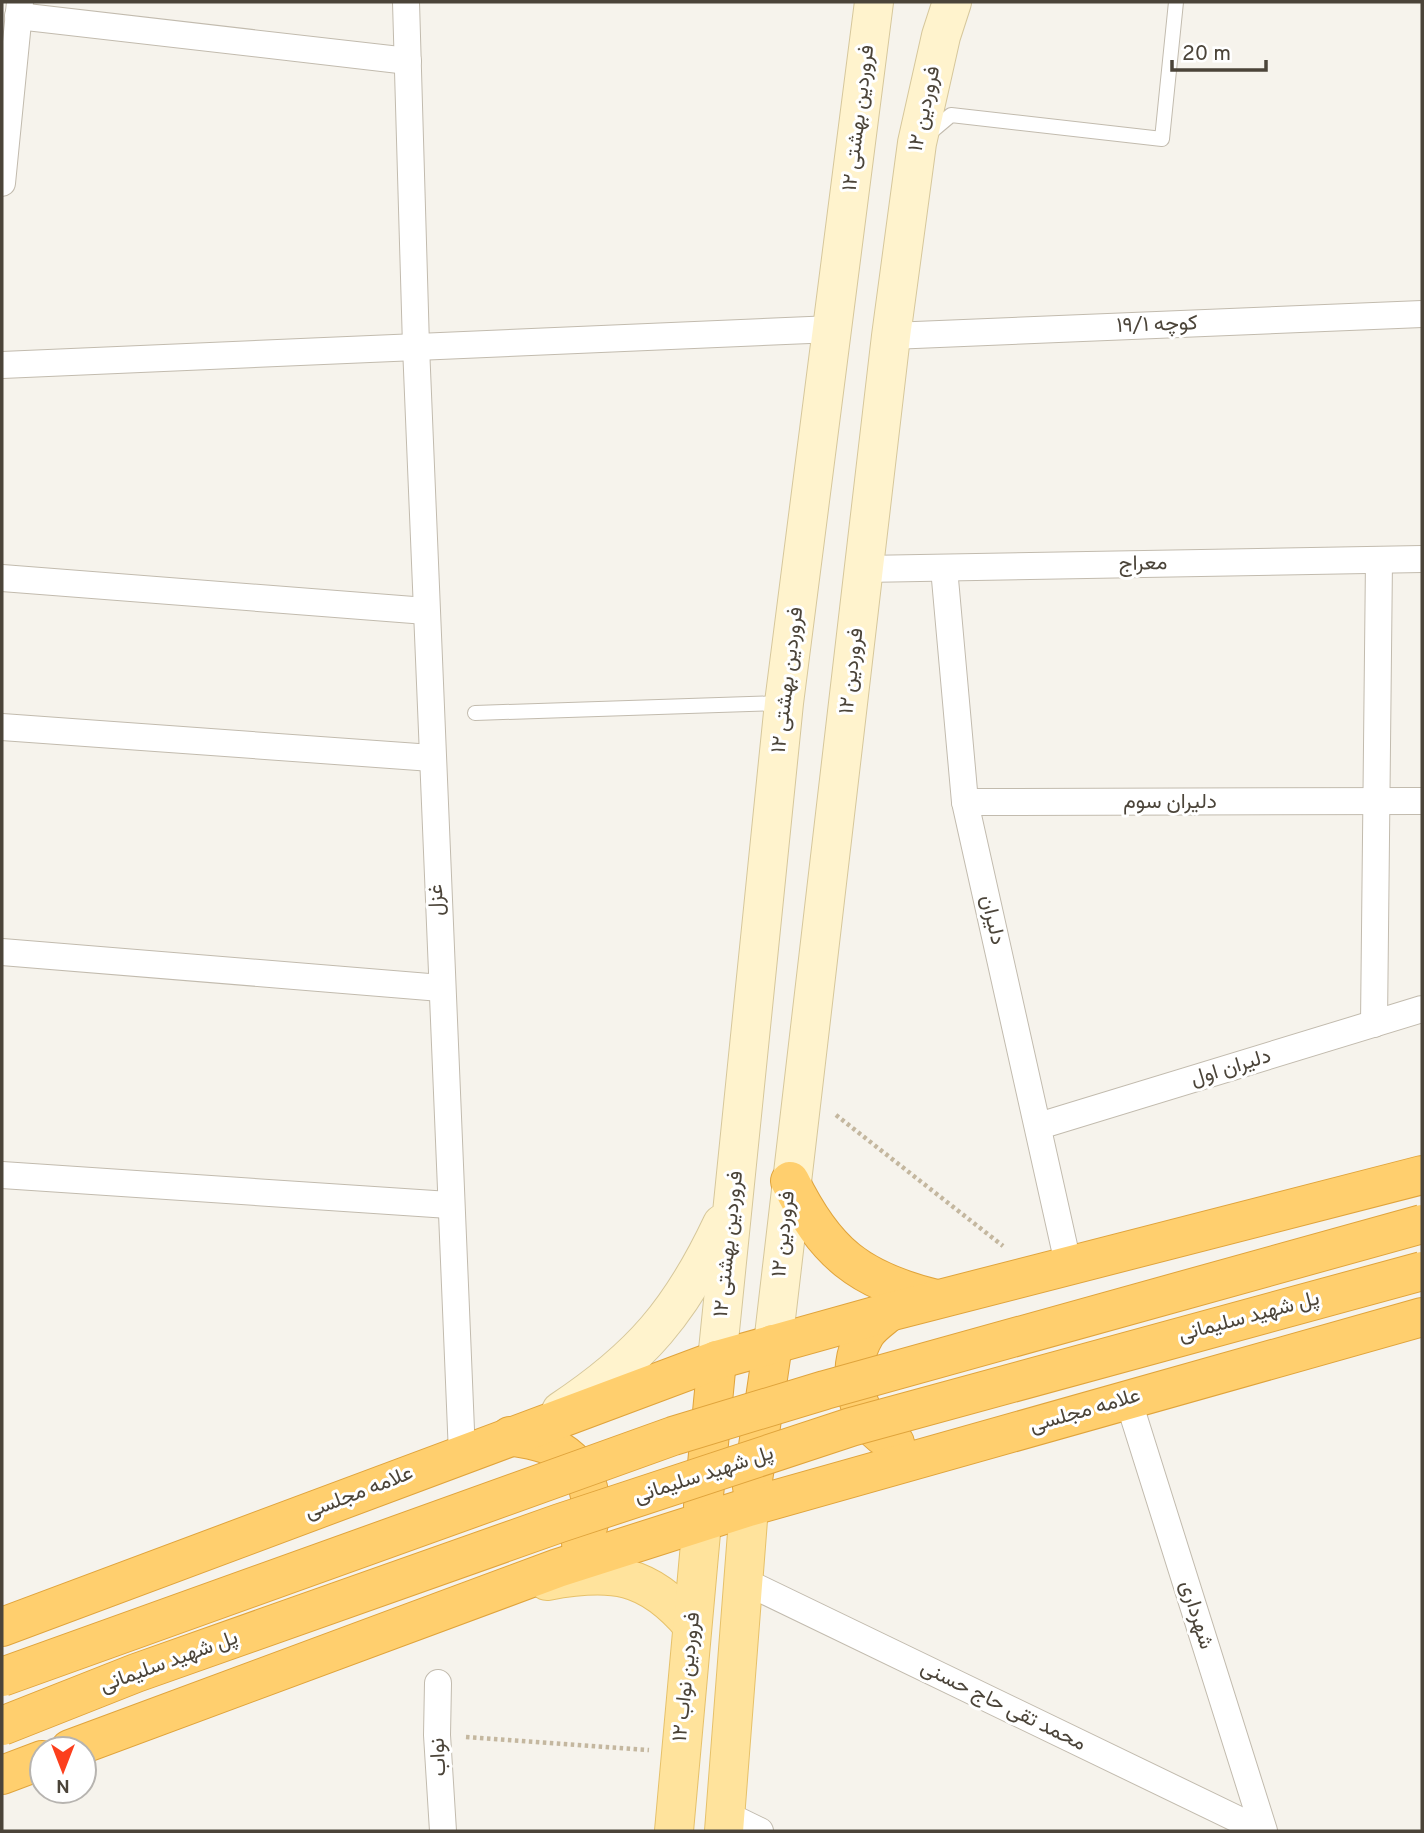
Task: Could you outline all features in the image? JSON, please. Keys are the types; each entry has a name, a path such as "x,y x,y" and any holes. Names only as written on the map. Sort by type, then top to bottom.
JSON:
{"highway":[{"path":"749,1507 773,1344 1422,1175"},
{"path":"790,1181 820,1235 844,1258 871,1277 905,1291 938,1300"},
{"name":"پل شهید سلیمانی","path":"2,1677 673,1436 825,1390 1422,1224"},
{"name":"پل شهید سلیمانی","path":"2,1726 136,1673 547,1527 850,1427 1422,1272"},
{"path":"889,1312 866,1334 856,1359 856,1391 865,1418 886,1439 908,1450 932,1454"},
{"name":"علامه مجلسی","path":"702,1522 932,1454 1422,1317"},
{"name":"علامه مجلسی","path":"2,1627 526,1429 717,1360 773,1344"},
{"path":"98,1738 493,1590 702,1522 717,1360"},
{"path":"526,1429 567,1457 584,1477 591,1498 591,1525 580,1546 558,1568"},
{"path":"2,1775 28,1765"}],"main road":[{"path":"724,1823 749,1507"},
{"name":"۱۲ فروردین نواب","path":"674,1831 702,1522"},
{"path":"493,1590 577,1575 616,1576 645,1584 670,1599 692,1625"}],"street":[{"name":"غزل","path":"406,2 426,611 461,1454"},
{"name":"۱۲ فروردین بهشتی","path":"717,1360 784,703 874,2"},
{"name":"۱۲ فروردین","path":"773,1344 891,336 917,143 941,36 952,2"},
{"path":"2,183 19,9 408,61"},
{"name":"کوچه ۱۹/۱","path":"891,336 1422,314"},
{"path":"2,366 833,329"},
{"name":"معراج","path":"864,569 1422,559"},
{"path":"1374,1024 1379,560"},
{"name":"دلیران","path":"944,568 965,802 1039,1126 1054,1271"},
{"path":"2,578 426,611"},
{"path":"2,727 432,758"},
{"name":"دلیران سوم","path":"965,802 1422,801"},
{"path":"2,952 441,988"},
{"name":"دلیران اول","path":"1039,1126 1422,1009"},
{"path":"2,1175 449,1205"},
{"path":"526,1429 608,1379 649,1341 700,1270 734,1200"},
{"name":"شهرداری","path":"1128,1399 1263,1831"},
{"name":"محمد تقی حاج حسنی","path":"744,1581 1263,1831"},
{"name":"نواب","path":"438,1683 437,1735 443,1831"},
{"path":"724,1823 760,1831"}],"lane":[{"path":"917,143 951,116 1162,139 1176,2"},
{"path":"475,713 784,703"}],"path":[{"path":"802,1089 1054,1271"},
{"path":"437,1735 680,1752"}]}
